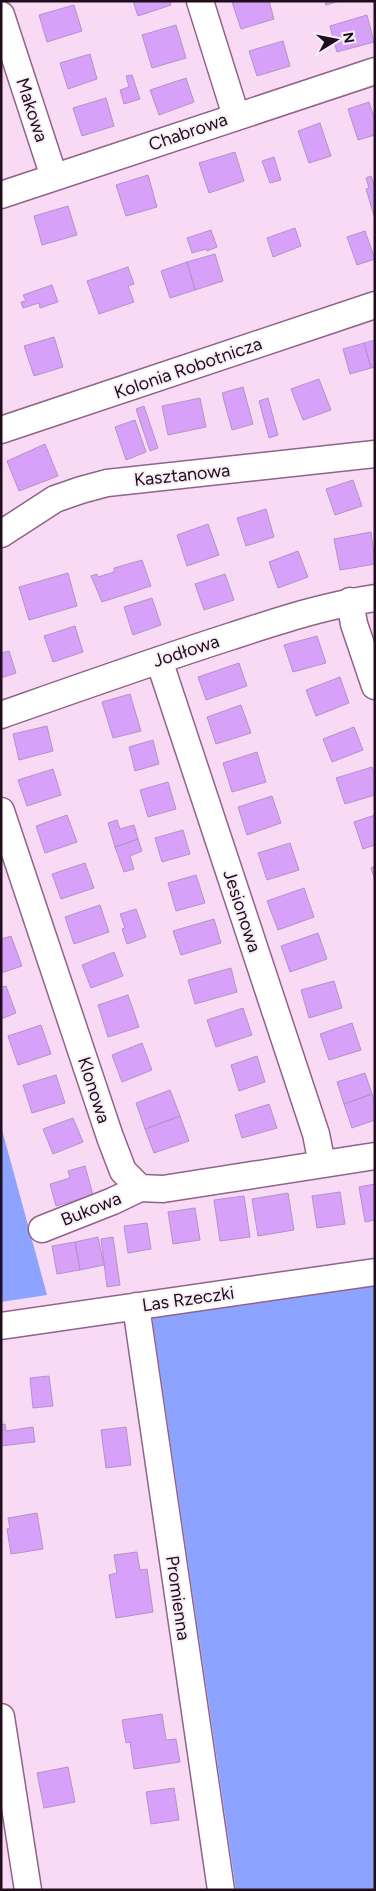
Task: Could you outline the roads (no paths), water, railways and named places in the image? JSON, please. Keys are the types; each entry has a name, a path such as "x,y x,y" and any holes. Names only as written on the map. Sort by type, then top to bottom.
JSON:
{"street":[{"path":"200,1 236,116"},
{"name":"Makowa","path":"1,15 54,177"},
{"name":"Chabrowa","path":"1,195 375,71"},
{"name":"Kolonia Robotnicza","path":"1,430 375,305"},
{"name":"Kasztanowa","path":"1,534 55,499 108,483 375,454"},
{"path":"362,599 354,624 375,686"},
{"name":"Jodłowa","path":"1,715 266,625 362,599"},
{"name":"Jesionowa","path":"159,660 316,1134 322,1164"},
{"name":"Klonowa","path":"1,811 110,1137 123,1171 140,1188"},
{"path":"140,1188 164,1189 375,1156"},
{"name":"Bukowa","path":"42,1229 113,1201 140,1188"},
{"name":"Las Rzeczki","path":"1,1326 375,1272"},
{"name":"Promienna","path":"136,1306 221,1890"},
{"path":"1,1717 28,1890"}]}
